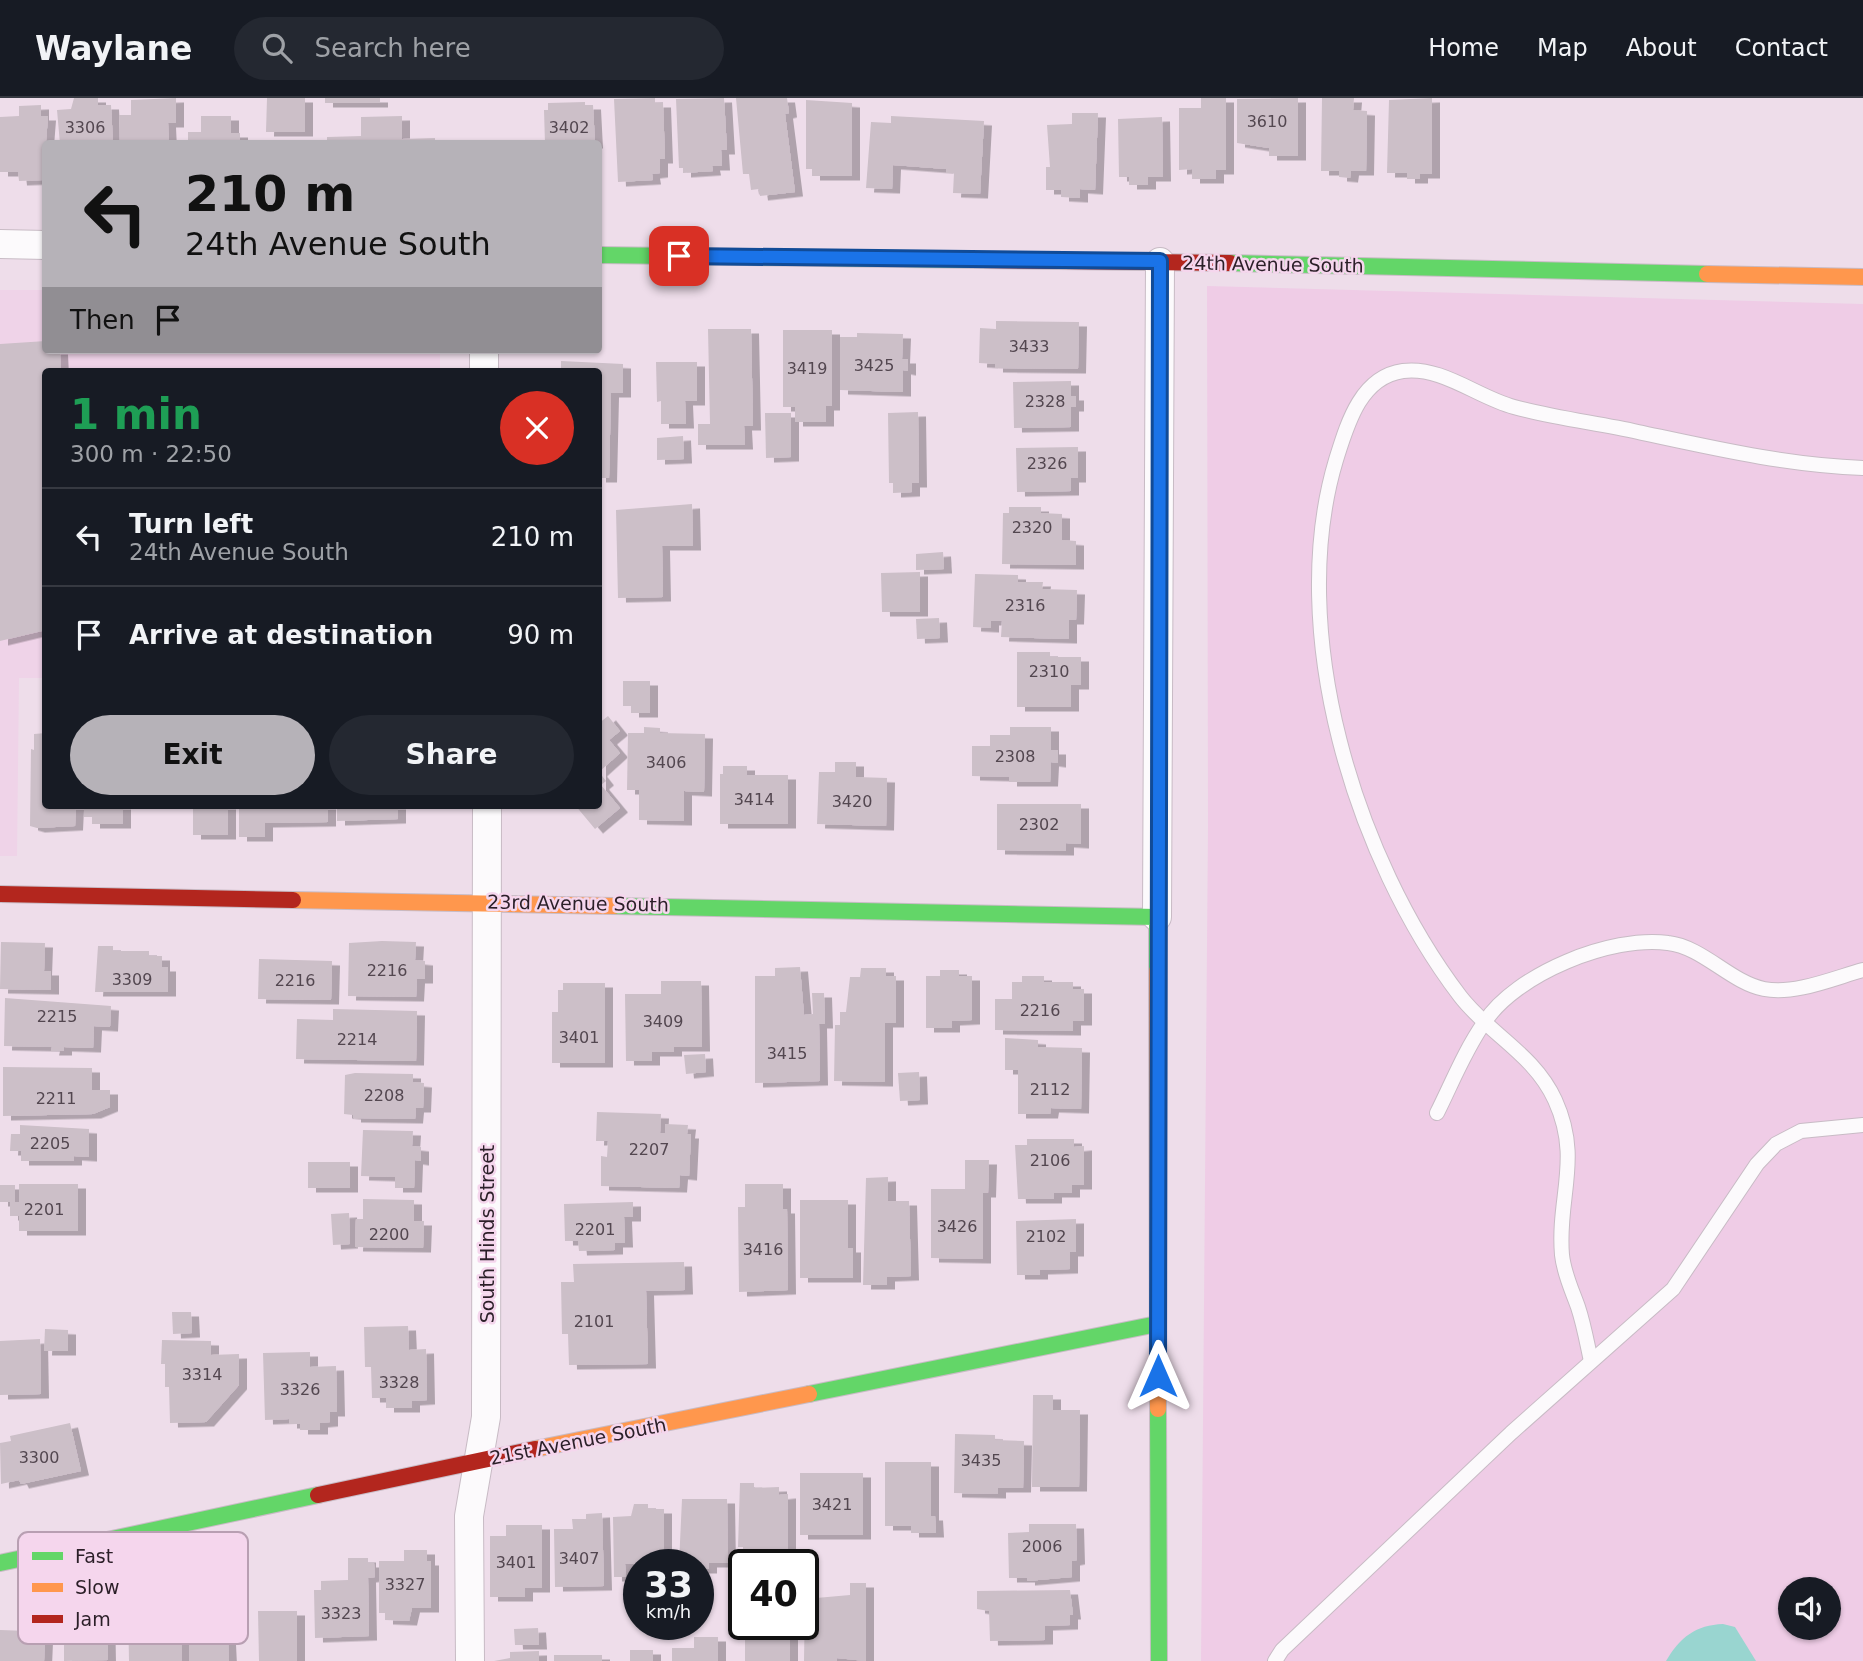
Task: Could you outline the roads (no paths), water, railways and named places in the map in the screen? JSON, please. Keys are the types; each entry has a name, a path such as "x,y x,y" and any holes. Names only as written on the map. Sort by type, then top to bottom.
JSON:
{"street":[{"path":"0,244 42,245"},
{"name":"24th Avenue South","path":"602,255 1160,261 1863,276"},
{"path":"1159,1661 1157,917 1160,261"},
{"name":"South Hinds Street","path":"470,1661 469,1516 486,1417 487,809"},
{"name":"23rd Avenue South","path":"0,894 488,901 1157,917"},
{"name":"21st Avenue South","path":"144,1532 480,1460 1157,1325"},
{"name":"21st Avenue South","path":"0,1563 18,1559"}],"lane":[{"path":"1591,1361 1562,1254 1568,1133 1554,1097 1536,1068 1463,999 1437,962 1399,893 1364,816 1340,749 1328,685 1318,555 1326,493 1359,399 1385,376 1402,371 1419,371 1441,376 1513,407 1692,446 1786,462 1863,468"},
{"path":"1437,1112 1485,1021 1521,984 1576,959 1630,943 1670,943 1763,989 1788,989 1863,970"},
{"path":"1275,1661 1282,1650 1591,1361 1631,1330 1673,1289 1757,1164 1776,1144 1801,1131 1863,1125"}]}
